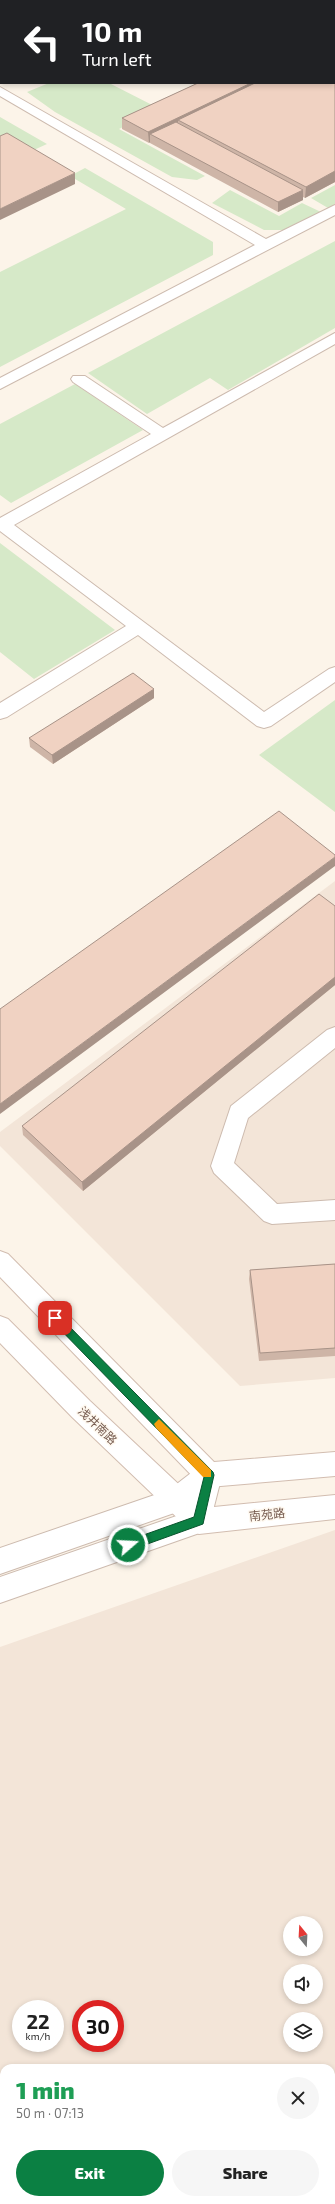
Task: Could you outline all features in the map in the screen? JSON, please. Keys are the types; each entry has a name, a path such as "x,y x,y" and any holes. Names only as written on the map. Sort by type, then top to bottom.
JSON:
{"street":[{"path":"0,91 266,245"},
{"path":"0,384 335,209"},
{"path":"335,338 1,524 264,721 335,673"},
{"path":"80,379 163,435"},
{"path":"4,704 138,627"},
{"path":"335,1036 239,1113 222,1166 272,1214 335,1210"},
{"path":"0,1262 209,1475"},
{"name":"浅井南路","path":"0,1326 81,1409 199,1521"},
{"path":"0,1561 177,1500 209,1475 335,1464"},
{"path":"199,1521 209,1475"},
{"name":"南苑路","path":"0,1590 199,1521 335,1507"}],"shaded area":[{"path":"335,881 335,1378 240,1386 0,1146 0,1132"},
{"path":"335,1530 335,2064 0,2064 0,1647"}],"green space":[{"path":"47,84 111,84 160,109 119,129 205,176 197,180 172,177 55,112 27,92"},
{"path":"0,117 47,144 25,154 0,147"},
{"path":"85,168 213,242 213,255 0,367 0,272 126,209 70,176"},
{"path":"335,185 335,204 328,208 311,198"},
{"path":"230,190 279,216 302,203 321,212 286,230 264,230 212,203"},
{"path":"335,241 335,328 228,390 210,378 147,414 88,373"},
{"path":"75,384 143,430 11,503 0,495 0,424"},
{"path":"0,543 115,630 34,679 0,652"},
{"path":"335,700 335,812 259,755"}],"building":[{"path":"196,84 249,84 148,132 122,118"},
{"path":"253,84 335,84 335,171 306,187 178,120"},
{"path":"176,122 303,190 278,202 150,134"},
{"path":"7,133 75,173 0,209 0,136"},
{"path":"133,673 154,689 52,755 29,738"},
{"path":"279,811 335,855 335,857 0,1104 0,1009"},
{"path":"319,894 335,906 335,977 82,1182 22,1126"},
{"path":"335,1264 335,1348 260,1353 250,1270"}],"slow traffic":[{"path":"159,1424 207,1473"}],"route":[{"path":"55,1318 209,1475 199,1521 128,1545"}]}
